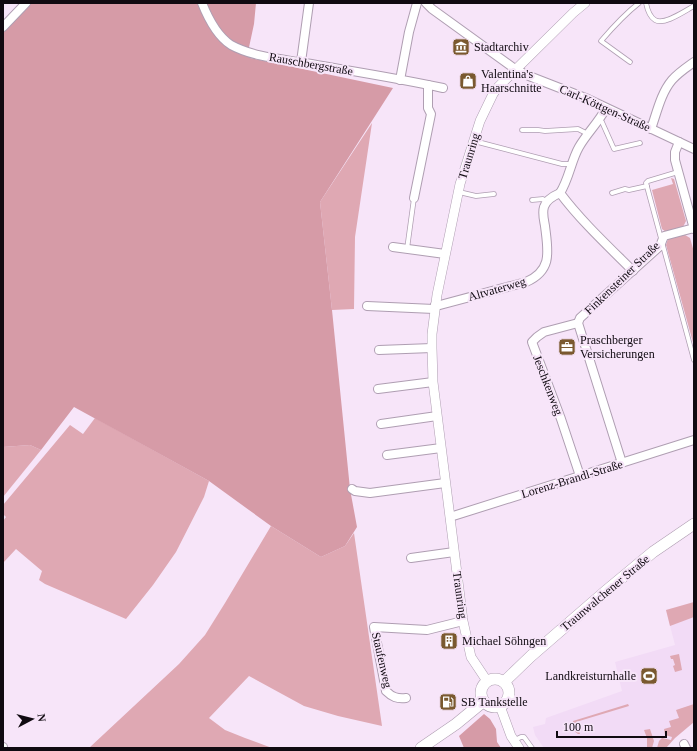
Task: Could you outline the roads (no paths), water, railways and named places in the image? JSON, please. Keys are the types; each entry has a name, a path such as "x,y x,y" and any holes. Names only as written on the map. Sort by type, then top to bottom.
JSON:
{"main road":[{"name":"Traunwalchener Straße","path":"504,682 653,552 694,524"},
{"path":"497,679 504,682 507,687 508,695 504,703 497,707 491,706 484,701 481,696 483,685 497,679"},
{"path":"421,748 456,724 484,701"}],"street":[{"path":"3,27 26,3"},
{"name":"Rauschbergstraße","path":"202,3 211,22 218,32 231,44 249,52 443,88"},
{"path":"301,62 309,3"},
{"path":"400,80 409,32 417,3"},
{"name":"Carl-Köttgen-Straße","path":"426,3 432,9 515,69 588,99 694,149"},
{"name":"Traunring","path":"487,682 471,657 463,621 433,382 432,348 435,307 458,192 480,121 493,94 498,86 515,69 585,3"},
{"path":"651,129 666,89 673,79 694,62"},
{"path":"414,198 430,114 428,108 428,84"},
{"path":"547,202 553,196 560,193 564,186 571,164 580,147 606,108"},
{"path":"679,142 675,152 675,160 694,228"},
{"path":"560,193 569,206 592,231 633,271"},
{"name":"Altvaterweg","path":"367,306 435,307 531,280 544,268 548,254 543,218 544,208 547,202"},
{"name":"Finkensteiner Straße","path":"622,463 578,323 580,318 660,246 665,235 694,228"},
{"path":"394,247 445,254"},
{"name":"Jeschkenweg","path":"578,323 544,332 532,342 561,419 580,476"},
{"path":"379,350 432,348"},
{"path":"378,389 433,382"},
{"path":"381,424 437,416"},
{"name":"Lorenz-Brandl-Straße","path":"450,517 694,440"},
{"path":"387,455 441,448"},
{"path":"352,489 355,491 370,493 445,484"},
{"path":"411,558 454,552"},
{"name":"Staufenweg","path":"406,698 400,699 392,696 386,691 374,627 427,630 463,621"},
{"path":"500,706 511,736 516,744"}],"lane":[{"path":"630,62 601,41 630,10 639,3"},
{"path":"646,3 652,17 660,22 694,6"},
{"path":"599,119 602,122 614,149 640,143"},
{"path":"522,130 545,131 578,129 588,135"},
{"path":"474,141 562,164 571,164"},
{"path":"678,172 648,180 646,183 694,360"},
{"path":"612,192 647,186"},
{"path":"458,192 476,196 494,194"},
{"path":"407,249 414,198"},
{"path":"532,200 542,199 547,202"},
{"path":"516,744 521,737 524,737 532,748"}],"place":[{"name":"Stadtarchiv","path":"461,47"},
{"name":"Valentina's Haarschnitte","path":"468,81"},
{"name":"Praschberger Versicherungen","path":"567,347"},
{"name":"Michael Söhngen","path":"449,641"},
{"name":"Landkreisturnhalle","path":"649,676"},
{"name":"SB Tankstelle","path":"448,702"}]}
